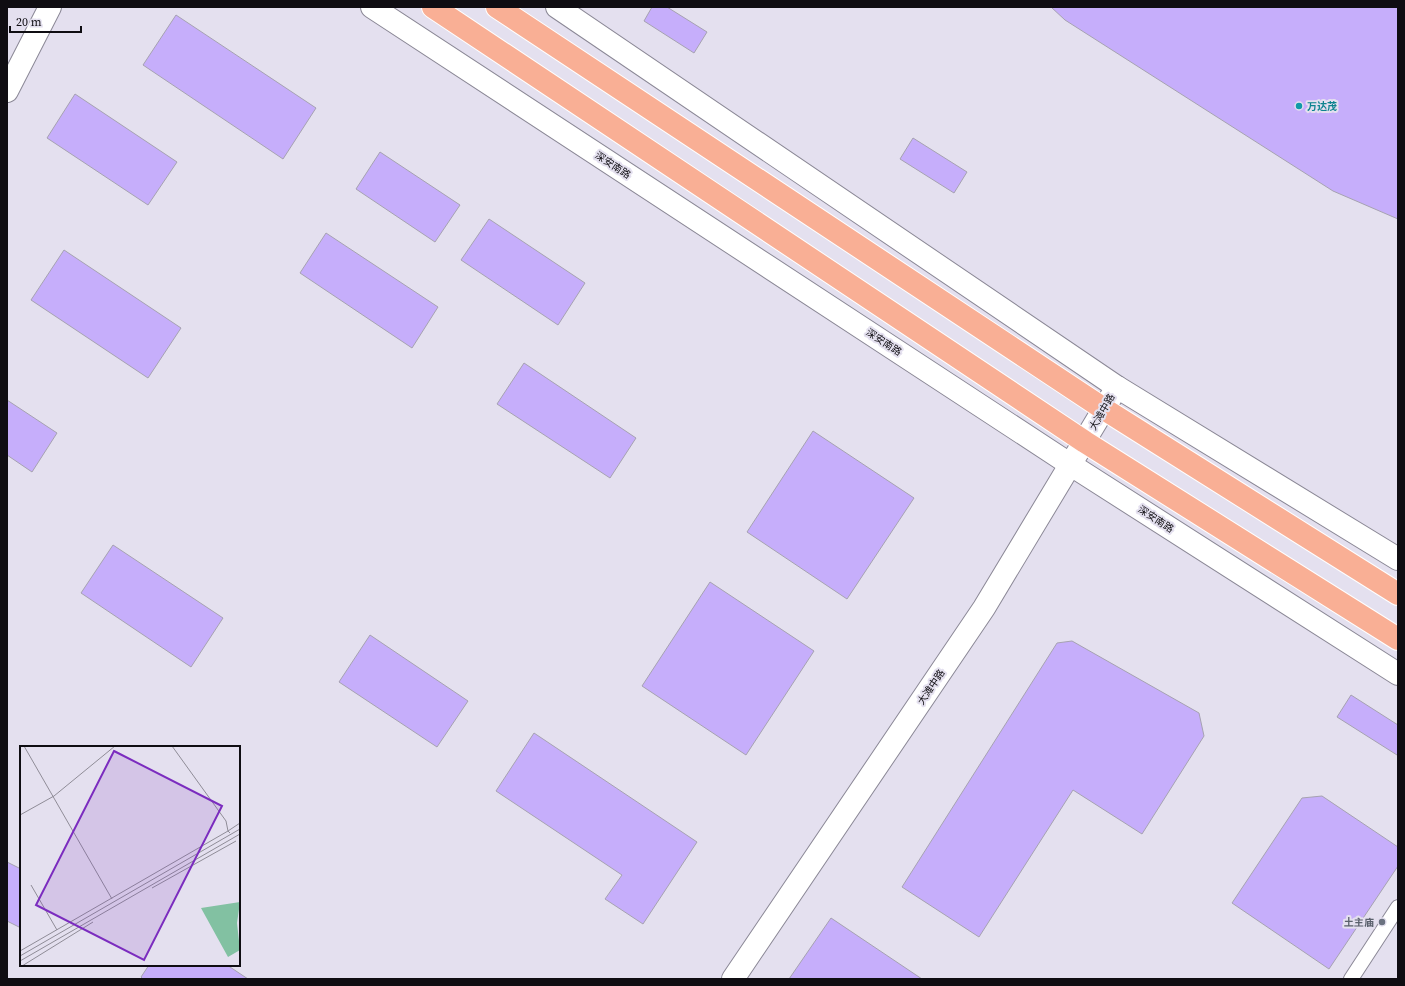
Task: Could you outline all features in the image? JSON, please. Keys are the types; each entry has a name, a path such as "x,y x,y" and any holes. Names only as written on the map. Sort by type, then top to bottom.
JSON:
{"main road":[{"path":"433,7 1085,442 1398,639"},
{"path":"497,7 1104,409 1398,594"}],"street":[{"path":"7,92 50,7"},
{"name":"深安南路","path":"372,7 1071,465 1398,674"},
{"path":"557,7 1117,387 1398,559"},
{"name":"大滩中路","path":"733,979 984,608 1117,387"}],"lane":[{"path":"1351,979 1398,907"}],"building":[{"path":"652,7 667,7 707,32 694,53 644,21"},
{"name":"万达茂","path":"1051,7 1398,7 1398,219 1333,191 1065,20"},
{"path":"176,15 316,108 283,159 143,65"},
{"path":"75,94 177,162 148,205 47,138"},
{"path":"913,138 967,172 954,193 900,159"},
{"path":"380,152 460,205 435,242 356,189"},
{"path":"489,219 585,283 558,325 461,260"},
{"path":"326,233 438,307 412,348 300,273"},
{"path":"64,250 181,328 148,378 31,300"},
{"path":"524,363 636,438 610,478 497,404"},
{"path":"7,400 57,433 32,472 7,455"},
{"path":"813,431 914,498 847,599 747,532"},
{"path":"113,545 223,618 191,667 81,593"},
{"path":"710,582 814,651 746,755 642,686"},
{"path":"370,635 468,701 437,747 339,682"},
{"path":"1072,641 1199,713 1204,736 1142,834 1073,790 979,937 902,887 1057,643"},
{"path":"1351,695 1398,725 1397,755 1337,717"},
{"path":"534,733 697,842 643,924 605,899 622,875 496,791"},
{"path":"1322,796 1398,847 1398,866 1329,969 1232,903 1302,798"},
{"path":"7,862 20,868 20,928 7,921"},
{"path":"831,918 922,979 789,979"},
{"path":"148,966 228,966 248,979 143,979 141,977"}],"place":[{"name":"万达茂","path":"1299,106"},
{"name":"土主庙","path":"1382,922"}]}
